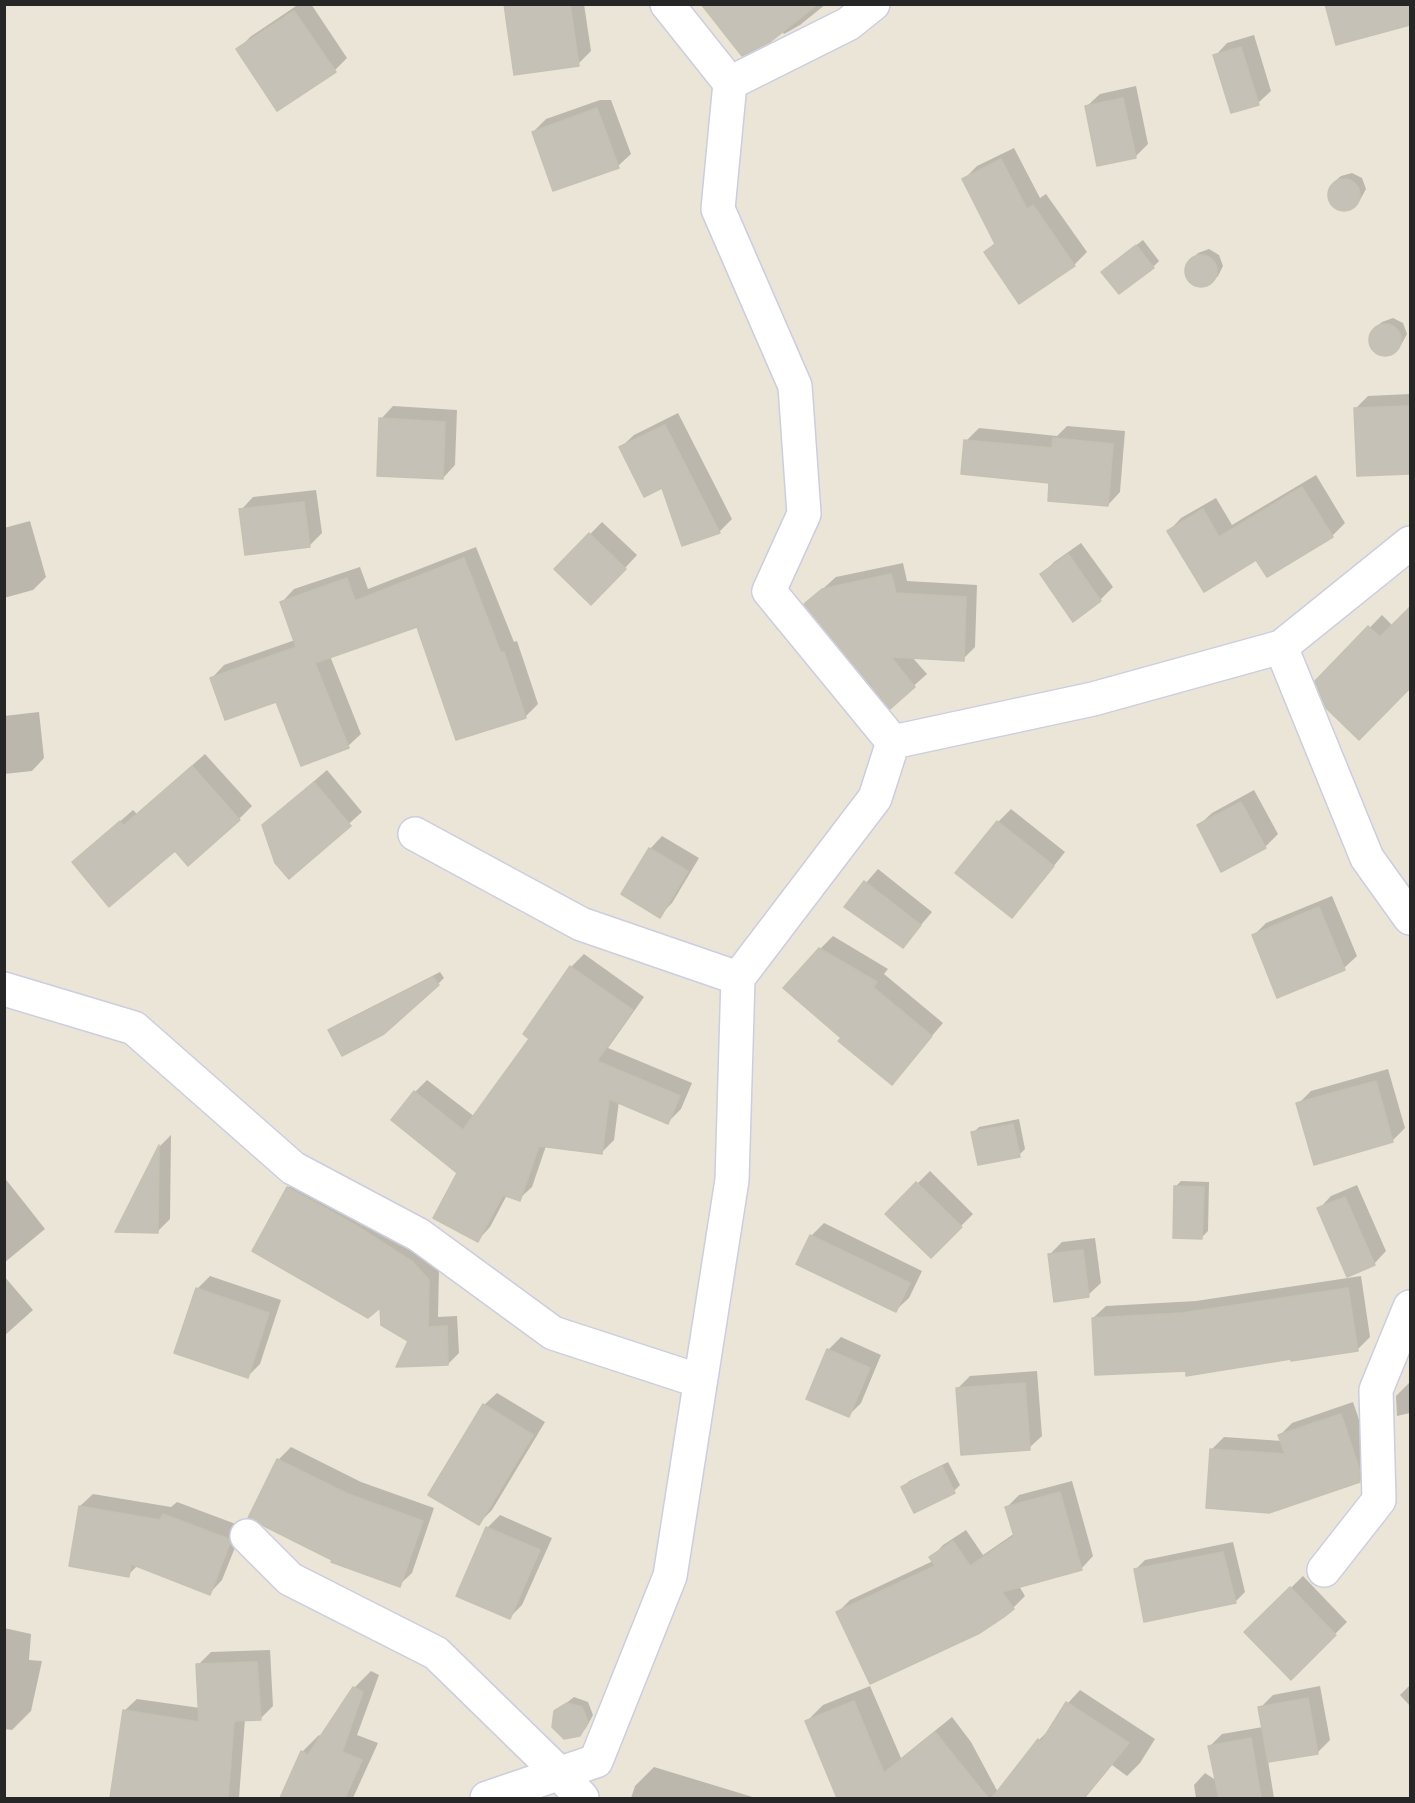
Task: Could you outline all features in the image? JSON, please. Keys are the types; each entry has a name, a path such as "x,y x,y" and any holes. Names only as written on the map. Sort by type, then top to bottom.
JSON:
{"street":[{"path":"667,4 730,83 718,209 795,386 804,514 769,591 893,742"},
{"path":"730,83 848,24 873,4"},
{"path":"893,742 1093,699 1281,647 1410,543"},
{"path":"1281,647 1367,858 1410,918"},
{"path":"487,1798 596,1761 670,1576 732,1180 738,978 875,798 893,742"},
{"path":"415,834 581,924 738,978"},
{"path":"4,989 134,1028 293,1168 419,1235 553,1333 700,1382"},
{"path":"1324,1570 1378,1500 1376,1390 1410,1307"},
{"path":"247,1536 290,1579 436,1653 582,1798"}],"building":[{"path":"504,4 570,4 579,66 514,75"},
{"path":"701,4 818,4 770,42 742,56"},
{"path":"1325,4 1410,4 1410,25 1336,45"},
{"path":"294,11 336,72 277,111 236,49"},
{"path":"1241,47 1259,105 1231,113 1213,55"},
{"path":"1123,98 1136,158 1097,166 1085,106"},
{"path":"597,108 619,168 553,191 532,132"},
{"path":"1001,159 1027,209 1033,205 1075,266 1019,304 984,252 995,244 962,179"},
{"path":"1344,179 1355,184 1360,195 1355,206 1344,211 1333,206 1328,195 1333,184"},
{"path":"1136,245 1154,268 1119,294 1101,272"},
{"path":"1201,255 1212,260 1217,271 1212,282 1201,287 1190,282 1185,271 1190,260"},
{"path":"1385,324 1396,329 1401,340 1396,351 1385,356 1374,351 1369,340 1374,329"},
{"path":"1410,406 1410,474 1357,476 1354,408"},
{"path":"379,418 445,422 443,479 377,476"},
{"path":"665,425 720,533 682,546 662,488 644,497 619,447"},
{"path":"1053,438 1113,444 1108,506 1048,501 1049,483 961,474 964,440 1052,448"},
{"path":"1302,487 1333,537 1267,577 1256,560 1204,592 1167,531 1203,509 1219,537"},
{"path":"304,502 310,547 245,555 239,509"},
{"path":"589,533 626,569 591,605 554,569"},
{"path":"1068,554 1101,601 1073,622 1040,574"},
{"path":"464,558 501,653 504,652 526,718 456,740 417,627 315,663 349,748 301,766 276,702 225,720 210,678 296,647 280,602 347,578 355,601"},
{"path":"891,574 896,593 966,597 964,661 891,657 915,687 890,709 804,604 822,589"},
{"path":"1410,607 1410,688 1359,740 1326,708 1315,681 1368,626 1380,637"},
{"path":"192,766 240,820 188,866 175,851 109,907 72,862 120,821 123,826"},
{"path":"314,782 351,826 289,879 275,863 262,825"},
{"path":"1241,802 1266,848 1221,872 1197,825"},
{"path":"997,821 1054,866 1012,918 955,873"},
{"path":"649,848 688,871 660,918 621,894"},
{"path":"864,881 921,925 903,948 844,907"},
{"path":"1319,907 1345,970 1277,998 1252,935"},
{"path":"819,948 877,982 873,987 932,1036 892,1085 838,1041 841,1038 783,988"},
{"path":"570,966 633,1010 597,1061 680,1096 668,1124 609,1099 602,1154 539,1146 520,1201 503,1195 478,1242 433,1218 457,1173 391,1120 414,1091 463,1130 529,1039 523,1034"},
{"path":"433,977 439,985 384,1034 342,1056 328,1030"},
{"path":"1376,1081 1393,1142 1314,1165 1296,1103"},
{"path":"1013,1124 1020,1157 978,1165 971,1132"},
{"path":"159,1145 158,1233 115,1232"},
{"path":"916,1182 962,1227 931,1258 885,1214"},
{"path":"1174,1186 1204,1187 1202,1239 1173,1238"},
{"path":"287,1187 352,1223 413,1262 429,1280 428,1327 447,1326 448,1365 396,1367 408,1341 381,1325 380,1308 368,1318 252,1251"},
{"path":"1345,1197 1375,1265 1347,1277 1317,1208"},
{"path":"810,1235 910,1283 896,1312 796,1264"},
{"path":"1083,1250 1089,1297 1054,1302 1048,1254"},
{"path":"196,1288 269,1313 248,1378 174,1353"},
{"path":"1348,1288 1358,1351 1186,1376 1186,1371 1095,1375 1092,1318 1182,1313"},
{"path":"827,1349 870,1368 849,1417 806,1399"},
{"path":"1025,1383 1030,1450 961,1455 956,1388"},
{"path":"483,1404 533,1435 479,1525 428,1495"},
{"path":"1341,1414 1359,1468 1360,1482 1269,1513 1206,1508 1210,1449 1285,1454 1278,1435"},
{"path":"277,1459 348,1494 423,1521 400,1587 331,1562 332,1560 248,1518"},
{"path":"942,1466 955,1493 914,1513 901,1487"},
{"path":"1060,1492 1082,1570 1002,1592 1014,1609 1004,1617 980,1633 870,1684 836,1612 935,1566 929,1557 953,1541 970,1566 1014,1536 1005,1507"},
{"path":"79,1506 160,1520 163,1514 229,1539 230,1543 210,1595 131,1564 129,1577 69,1566"},
{"path":"486,1527 540,1550 510,1619 456,1596"},
{"path":"1223,1552 1236,1603 1144,1622 1134,1569"},
{"path":"1290,1587 1336,1635 1291,1680 1244,1632"},
{"path":"257,1662 261,1720 234,1721 228,1798 110,1798 123,1710 199,1722 196,1664"},
{"path":"353,1687 363,1692 342,1752 362,1760 345,1798 280,1798 301,1751 308,1755"},
{"path":"1308,1698 1318,1754 1268,1762 1258,1707"},
{"path":"854,1701 884,1773 935,1732 988,1798 837,1798 805,1721"},
{"path":"1066,1702 1129,1743 1084,1798 992,1798 1038,1739 1041,1742"},
{"path":"567,1703 582,1707 588,1722 580,1736 564,1739 552,1727 554,1711"},
{"path":"1251,1738 1261,1798 1219,1798 1208,1746"}]}
